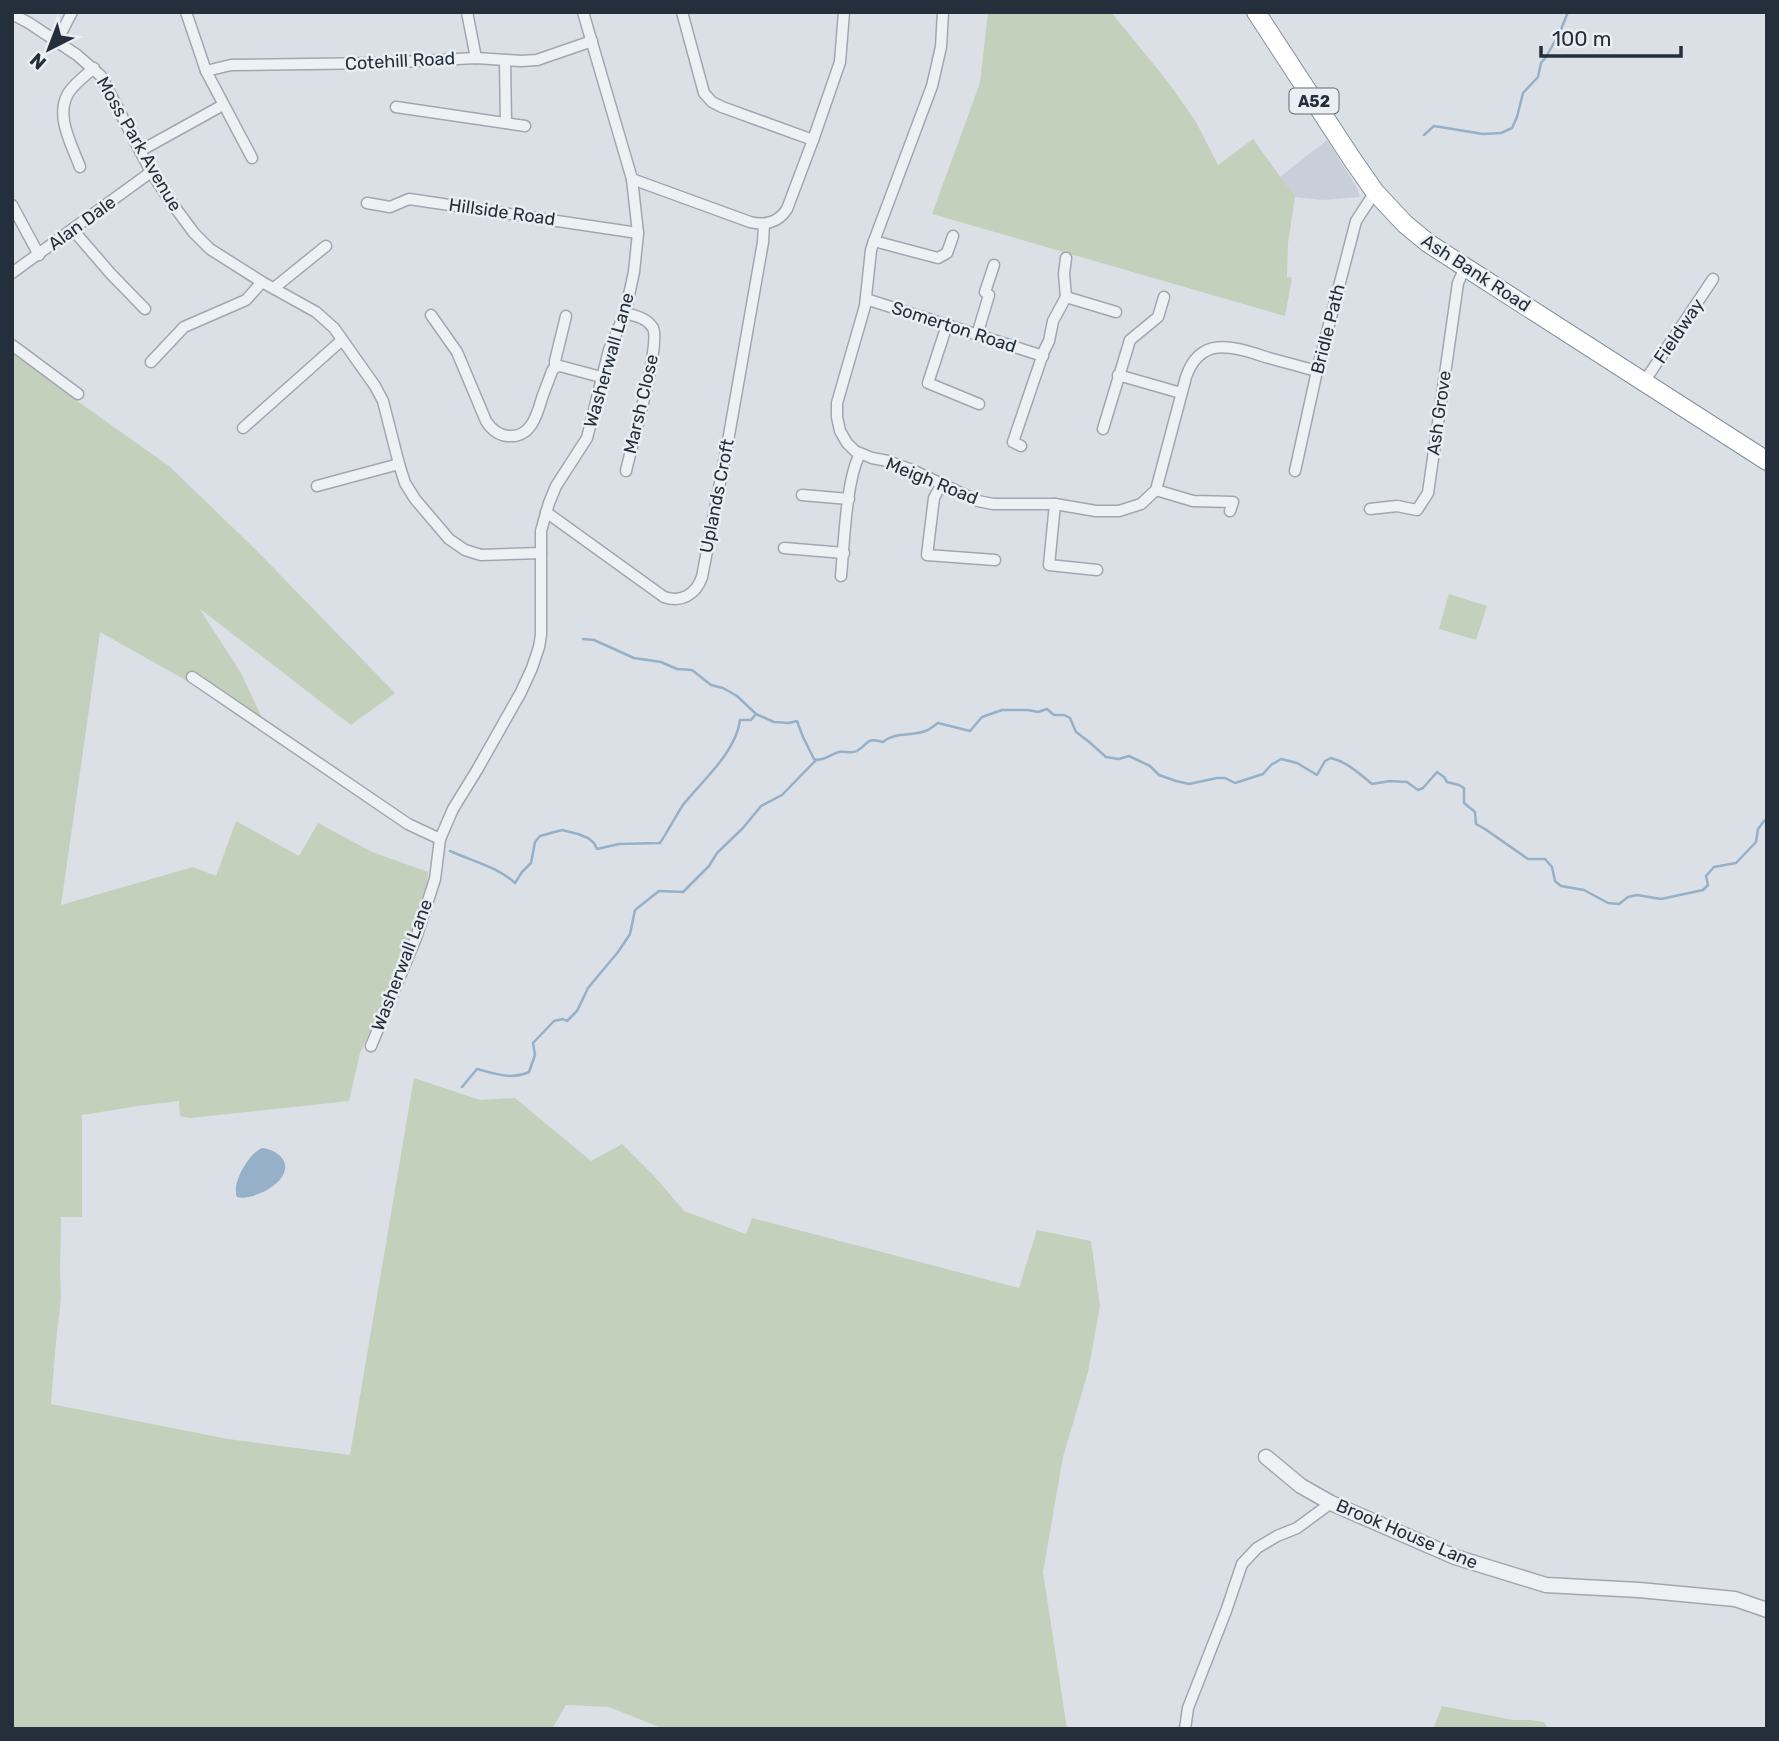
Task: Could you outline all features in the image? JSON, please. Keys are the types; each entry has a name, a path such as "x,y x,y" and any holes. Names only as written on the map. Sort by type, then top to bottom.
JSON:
{"highway":[{"name":"Ash Bank Road","path":"1255,12 1375,192 1405,224 1428,243 1767,461"}],"street":[{"path":"57,41 72,12"},
{"path":"186,12 206,71 252,158"},
{"path":"467,12 476,58"},
{"name":"Washerwall Lane","path":"371,1046 416,938 435,879 440,839 453,809 521,692 532,668 541,635 541,531 556,486 587,438 601,377 625,313 634,272 638,233 632,179 583,12"},
{"path":"632,179 750,222 764,224 782,216 814,140 840,62 844,12"},
{"path":"841,576 849,499 855,462 860,454 851,448 843,437 838,424 837,403 866,299 871,250 932,86 941,47 943,12"},
{"path":"684,13 702,88 712,102 814,140"},
{"name":"Moss Park Avenue","path":"12,15 57,41 94,68 107,85 151,172 194,233 210,249 261,282 316,312 334,328 383,401 405,483 442,532 456,545 489,556 541,553"},
{"name":"Cotehill Road","path":"206,71 231,65 381,63 476,58 537,60 592,41"},
{"path":"505,60 506,123"},
{"path":"80,167 64,120 63,107 72,88 94,68"},
{"path":"140,151 223,105"},
{"path":"396,107 525,126"},
{"name":"Alan Dale","path":"12,273 151,172"},
{"name":"Bridle Path","path":"1294,471 1356,221 1375,192"},
{"name":"Hillside Road","path":"367,203 390,207 409,199 638,233"},
{"path":"12,205 39,255"},
{"name":"Uplands Croft","path":"546,512 659,595 678,599 695,590 702,577 728,441 764,242 764,224"},
{"path":"73,230 138,307"},
{"path":"874,241 938,258 947,253 953,236"},
{"path":"274,288 326,246"},
{"path":"1021,446 1013,442 1049,341 1052,321 1066,297 1066,258"},
{"path":"977,335 989,295 985,292 994,265"},
{"name":"Ash Grove","path":"1370,509 1397,506 1417,510 1428,493 1458,283 1465,267"},
{"name":"Fieldway","path":"1644,382 1713,279"},
{"path":"158,360 184,327 246,300 261,282"},
{"path":"1066,297 1116,312"},
{"path":"1103,429 1130,340 1158,317 1164,297"},
{"name":"Somerton Road","path":"866,299 1043,356"},
{"name":"Marsh Close","path":"625,313 646,321 653,328 655,339 626,471"},
{"path":"431,315 457,352 486,421 490,427 505,436 524,432 536,417 555,367 566,316"},
{"path":"947,325 928,383 979,404"},
{"path":"243,428 341,340"},
{"path":"12,345 78,394"},
{"path":"1230,511 1233,502 1193,501 1156,490 1191,364 1201,354 1218,347 1234,347 1317,371"},
{"path":"555,367 601,377"},
{"path":"1118,375 1181,393"},
{"name":"Meigh Road","path":"860,454 912,470 978,501 993,504 1055,504 1096,511 1119,511 1142,504 1156,490"},
{"path":"317,486 399,464"},
{"path":"941,485 934,498 927,555 995,560"},
{"path":"802,495 849,499"},
{"path":"1055,504 1049,565 1097,570"},
{"path":"784,548 844,553"},
{"path":"192,677 408,824 440,839"},
{"name":"Brook House Lane","path":"1266,1457 1301,1486 1331,1503 1455,1557 1546,1585 1735,1598 1767,1610"},
{"path":"1185,1729 1188,1708 1242,1564 1257,1548 1297,1528 1331,1503"}],"shaded area":[{"path":"1327,140 1360,197 1322,200 1295,197 1280,177"}],"green space":[{"path":"988,12 1111,12 1168,82 1196,122 1218,165 1253,139 1295,197 1288,243 1287,277 1292,278 1285,316 932,214 980,83"},
{"path":"12,352 169,466 256,550 395,693 351,725 199,608 241,673 263,720 194,671 187,681 100,632 61,905 193,867 216,876 236,821 299,856 318,823 372,852 428,872 407,946 360,1053 349,1101 190,1118 180,1116 179,1101 82,1115 82,1217 61,1217 61,1299 51,1404 228,1439 350,1455 414,1078 480,1100 515,1098 591,1161 622,1144 684,1211 746,1234 752,1218 1019,1288 1037,1230 1091,1241 1100,1306 1088,1372 1063,1457 1043,1572 1067,1729 664,1729 609,1707 566,1705 552,1729 12,1729"},
{"path":"1449,594 1487,606 1476,640 1439,629"},
{"path":"1442,1706 1513,1720 1544,1722 1549,1729 1433,1729"}],"water":[{"path":"262,1148 271,1150 283,1159 284,1173 263,1192 249,1197 237,1197 237,1185 242,1170"}],"waterway":[{"path":"1424,135 1434,126 1483,134 1501,133 1512,128 1523,93 1538,77 1541,63 1560,32 1568,12"},
{"path":"583,639 594,640 634,658 692,670 711,685 737,696 756,714 774,722 797,721 814,759 817,760"},
{"path":"817,760 839,752 855,752 870,741 883,742 893,736 922,732 938,723 970,731 982,717 1002,710 1038,712 1047,709 1054,715 1070,718 1076,732 1106,757 1119,759 1129,756 1150,766 1159,775 1189,784 1217,778 1225,778 1235,783 1263,774 1281,759 1297,763 1317,775 1325,761 1331,758 1348,765 1372,784 1407,782 1418,790 1437,772 1447,782 1464,788 1464,803 1475,812 1476,824 1528,859 1545,859 1552,867 1555,881 1561,886 1584,890 1608,903 1619,904 1628,897 1637,895 1661,899 1703,890 1708,885 1706,876 1714,867 1736,863 1756,842 1758,829 1767,820"},
{"path":"450,851 493,868 515,883 531,863 535,842 540,836 562,830 588,838 597,849 619,844 660,843 683,805 725,754 740,720 751,720 756,714"},
{"path":"462,1087 477,1069 510,1076 529,1072 535,1055 533,1043 554,1021 567,1021 577,1011 588,988 630,934 635,910 659,891 683,892 761,806 782,795 816,760"}]}
